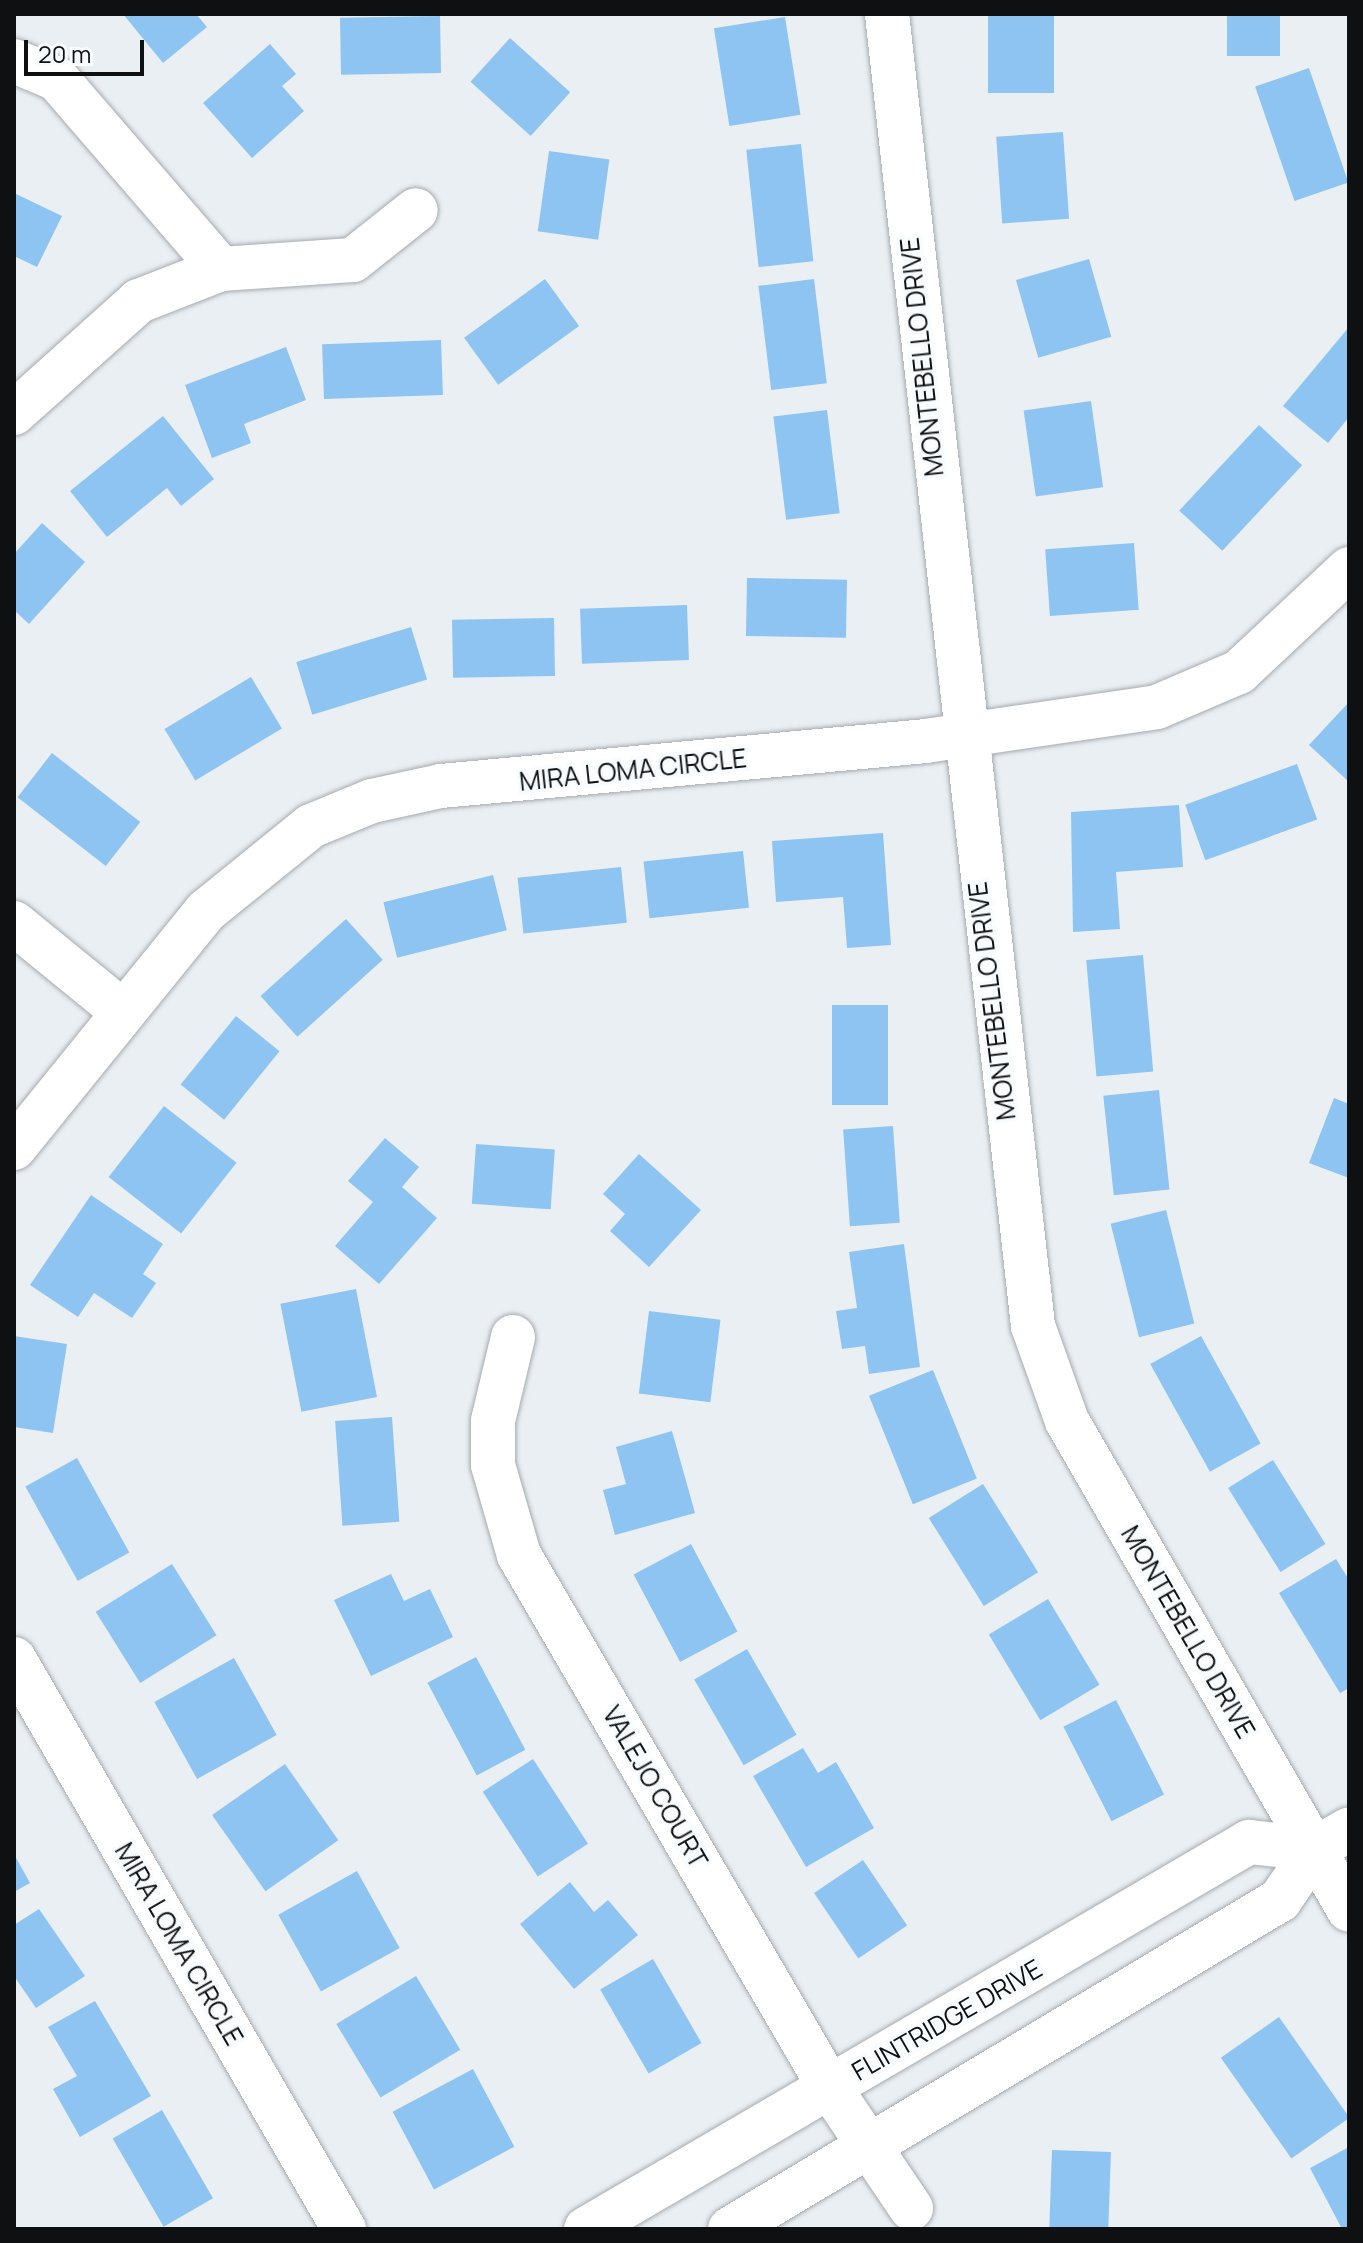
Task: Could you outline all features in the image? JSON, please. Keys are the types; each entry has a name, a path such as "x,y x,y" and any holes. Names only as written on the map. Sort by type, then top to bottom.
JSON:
{"street":[{"name":"MONTEBELLO DRIVE","path":"887,14 962,737 1023,1269 1045,1369 1067,1421 1332,1839 1349,1910"},
{"path":"14,61 57,79 221,269"},
{"path":"14,413 139,301 221,269 353,260 416,210"},
{"name":"MIRA LOMA CIRCLE","path":"14,1148 206,911 262,860 311,826 372,801 441,786 962,737 1098,721 1201,693 1281,638 1349,569"},
{"path":"14,923 122,1011"},
{"name":"VALEJO COURT","path":"513,1337 493,1421 493,1465 519,1555 830,2088 911,2208"},
{"name":"MIRA LOMA CIRCLE","path":"14,1659 344,2229"},
{"path":"730,2229 1280,1900 1332,1839"},
{"name":"FLINTRIDGE DRIVE","path":"586,2229 1249,1842 1332,1839"}],"building":[{"path":"123,14 196,14 207,27 163,63"},
{"path":"988,14 1054,14 1054,93 988,93"},
{"path":"1227,14 1280,14 1280,56 1227,56"},
{"path":"440,16 441,73 341,75 340,18"},
{"path":"785,17 800,115 729,126 714,28"},
{"path":"510,38 570,92 531,136 471,82"},
{"path":"270,44 296,74 282,86 304,111 252,158 203,103"},
{"path":"1309,68 1348,182 1294,201 1255,87"},
{"path":"1063,132 1069,219 1002,223 996,137"},
{"path":"801,144 813,261 759,267 746,150"},
{"path":"549,151 609,159 598,240 538,231"},
{"path":"14,193 62,216 37,267 14,256"},
{"path":"1089,259 1111,337 1038,358 1016,280"},
{"path":"545,279 579,326 498,385 464,338"},
{"path":"814,279 827,383 771,390 758,286"},
{"path":"1349,327 1349,417 1328,443 1283,406"},
{"path":"441,340 443,395 324,399 322,344"},
{"path":"286,347 306,400 244,424 251,443 212,458 185,385"},
{"path":"1091,401 1103,487 1036,497 1024,410"},
{"path":"827,410 840,513 786,520 773,417"},
{"path":"163,416 214,479 181,506 167,488 107,537 70,491"},
{"path":"1259,425 1302,465 1222,551 1179,511"},
{"path":"42,523 85,562 29,624 14,610 14,554"},
{"path":"1134,543 1139,610 1050,616 1045,549"},
{"path":"747,578 847,580 846,638 746,636"},
{"path":"687,605 689,660 582,664 580,609"},
{"path":"554,618 555,676 453,678 452,620"},
{"path":"411,627 427,680 312,715 296,662"},
{"path":"251,677 282,728 195,780 164,729"},
{"path":"1349,702 1349,782 1309,745"},
{"path":"52,753 140,822 106,866 18,797"},
{"path":"1297,764 1317,819 1205,860 1185,805"},
{"path":"1179,805 1183,867 1116,872 1120,929 1073,932 1071,812"},
{"path":"883,833 891,945 847,948 843,897 776,902 772,841"},
{"path":"743,851 749,908 650,918 644,861"},
{"path":"621,867 627,923 523,934 518,878"},
{"path":"493,875 507,930 397,958 383,902"},
{"path":"346,919 383,960 297,1037 261,996"},
{"path":"1143,955 1153,1072 1096,1077 1086,960"},
{"path":"832,1005 888,1005 888,1105 832,1105"},
{"path":"236,1016 280,1051 224,1120 181,1084"},
{"path":"1159,1090 1169,1189 1114,1195 1103,1096"},
{"path":"1334,1098 1349,1104 1349,1178 1309,1163"},
{"path":"164,1106 236,1163 181,1234 109,1177"},
{"path":"893,1126 900,1223 850,1226 843,1129"},
{"path":"385,1138 419,1167 402,1187 437,1218 379,1284 335,1246 373,1202 348,1181"},
{"path":"476,1144 555,1150 551,1209 472,1204"},
{"path":"639,1154 701,1210 649,1267 610,1231 625,1214 603,1194"},
{"path":"91,1195 163,1244 143,1274 156,1283 132,1318 94,1293 78,1317 30,1285"},
{"path":"1166,1210 1194,1324 1139,1337 1111,1224"},
{"path":"904,1244 920,1367 869,1374 865,1346 842,1349 836,1311 857,1308 849,1252"},
{"path":"356,1289 377,1397 301,1412 280,1304"},
{"path":"649,1311 720,1320 710,1402 639,1393"},
{"path":"14,1336 67,1344 53,1433 14,1427"},
{"path":"1201,1336 1261,1444 1210,1472 1150,1364"},
{"path":"933,1370 977,1478 913,1504 869,1396"},
{"path":"392,1417 399,1522 342,1526 335,1421"},
{"path":"672,1431 695,1513 615,1535 603,1490 626,1484 616,1447"},
{"path":"77,1458 129,1552 78,1581 25,1487"},
{"path":"1273,1460 1325,1544 1281,1572 1228,1488"},
{"path":"983,1484 1038,1572 984,1606 929,1518"},
{"path":"691,1544 737,1631 680,1662 634,1575"},
{"path":"1336,1559 1349,1580 1349,1688 1340,1693 1279,1593"},
{"path":"172,1564 217,1635 140,1683 96,1612"},
{"path":"391,1574 404,1601 430,1589 453,1637 371,1676 334,1600"},
{"path":"1048,1599 1100,1685 1040,1720 989,1635"},
{"path":"747,1649 797,1735 744,1765 694,1680"},
{"path":"476,1657 525,1750 477,1776 427,1683"},
{"path":"234,1658 277,1735 197,1779 154,1702"},
{"path":"1116,1700 1164,1794 1112,1821 1063,1727"},
{"path":"803,1748 818,1773 836,1762 874,1828 806,1867 753,1776"},
{"path":"533,1759 588,1844 538,1876 483,1792"},
{"path":"285,1764 338,1840 265,1891 212,1815"},
{"path":"14,1854 30,1883 14,1892"},
{"path":"863,1860 907,1925 858,1958 814,1893"},
{"path":"357,1871 400,1948 321,1992 278,1915"},
{"path":"570,1882 594,1912 608,1900 638,1935 574,1989 520,1924"},
{"path":"39,1909 85,1976 36,2008 14,1976 14,1925"},
{"path":"653,1959 702,2043 649,2074 600,1989"},
{"path":"416,1976 460,2050 381,2098 336,2024"},
{"path":"95,2001 151,2096 80,2137 53,2089 77,2076 48,2027"},
{"path":"1279,2017 1349,2117 1291,2158 1221,2058"},
{"path":"473,2069 514,2147 434,2189 393,2112"},
{"path":"162,2110 213,2198 164,2227 113,2138"},
{"path":"1349,2147 1349,2229 1342,2229 1310,2168"},
{"path":"1052,2150 1111,2152 1108,2229 1049,2229"}]}
